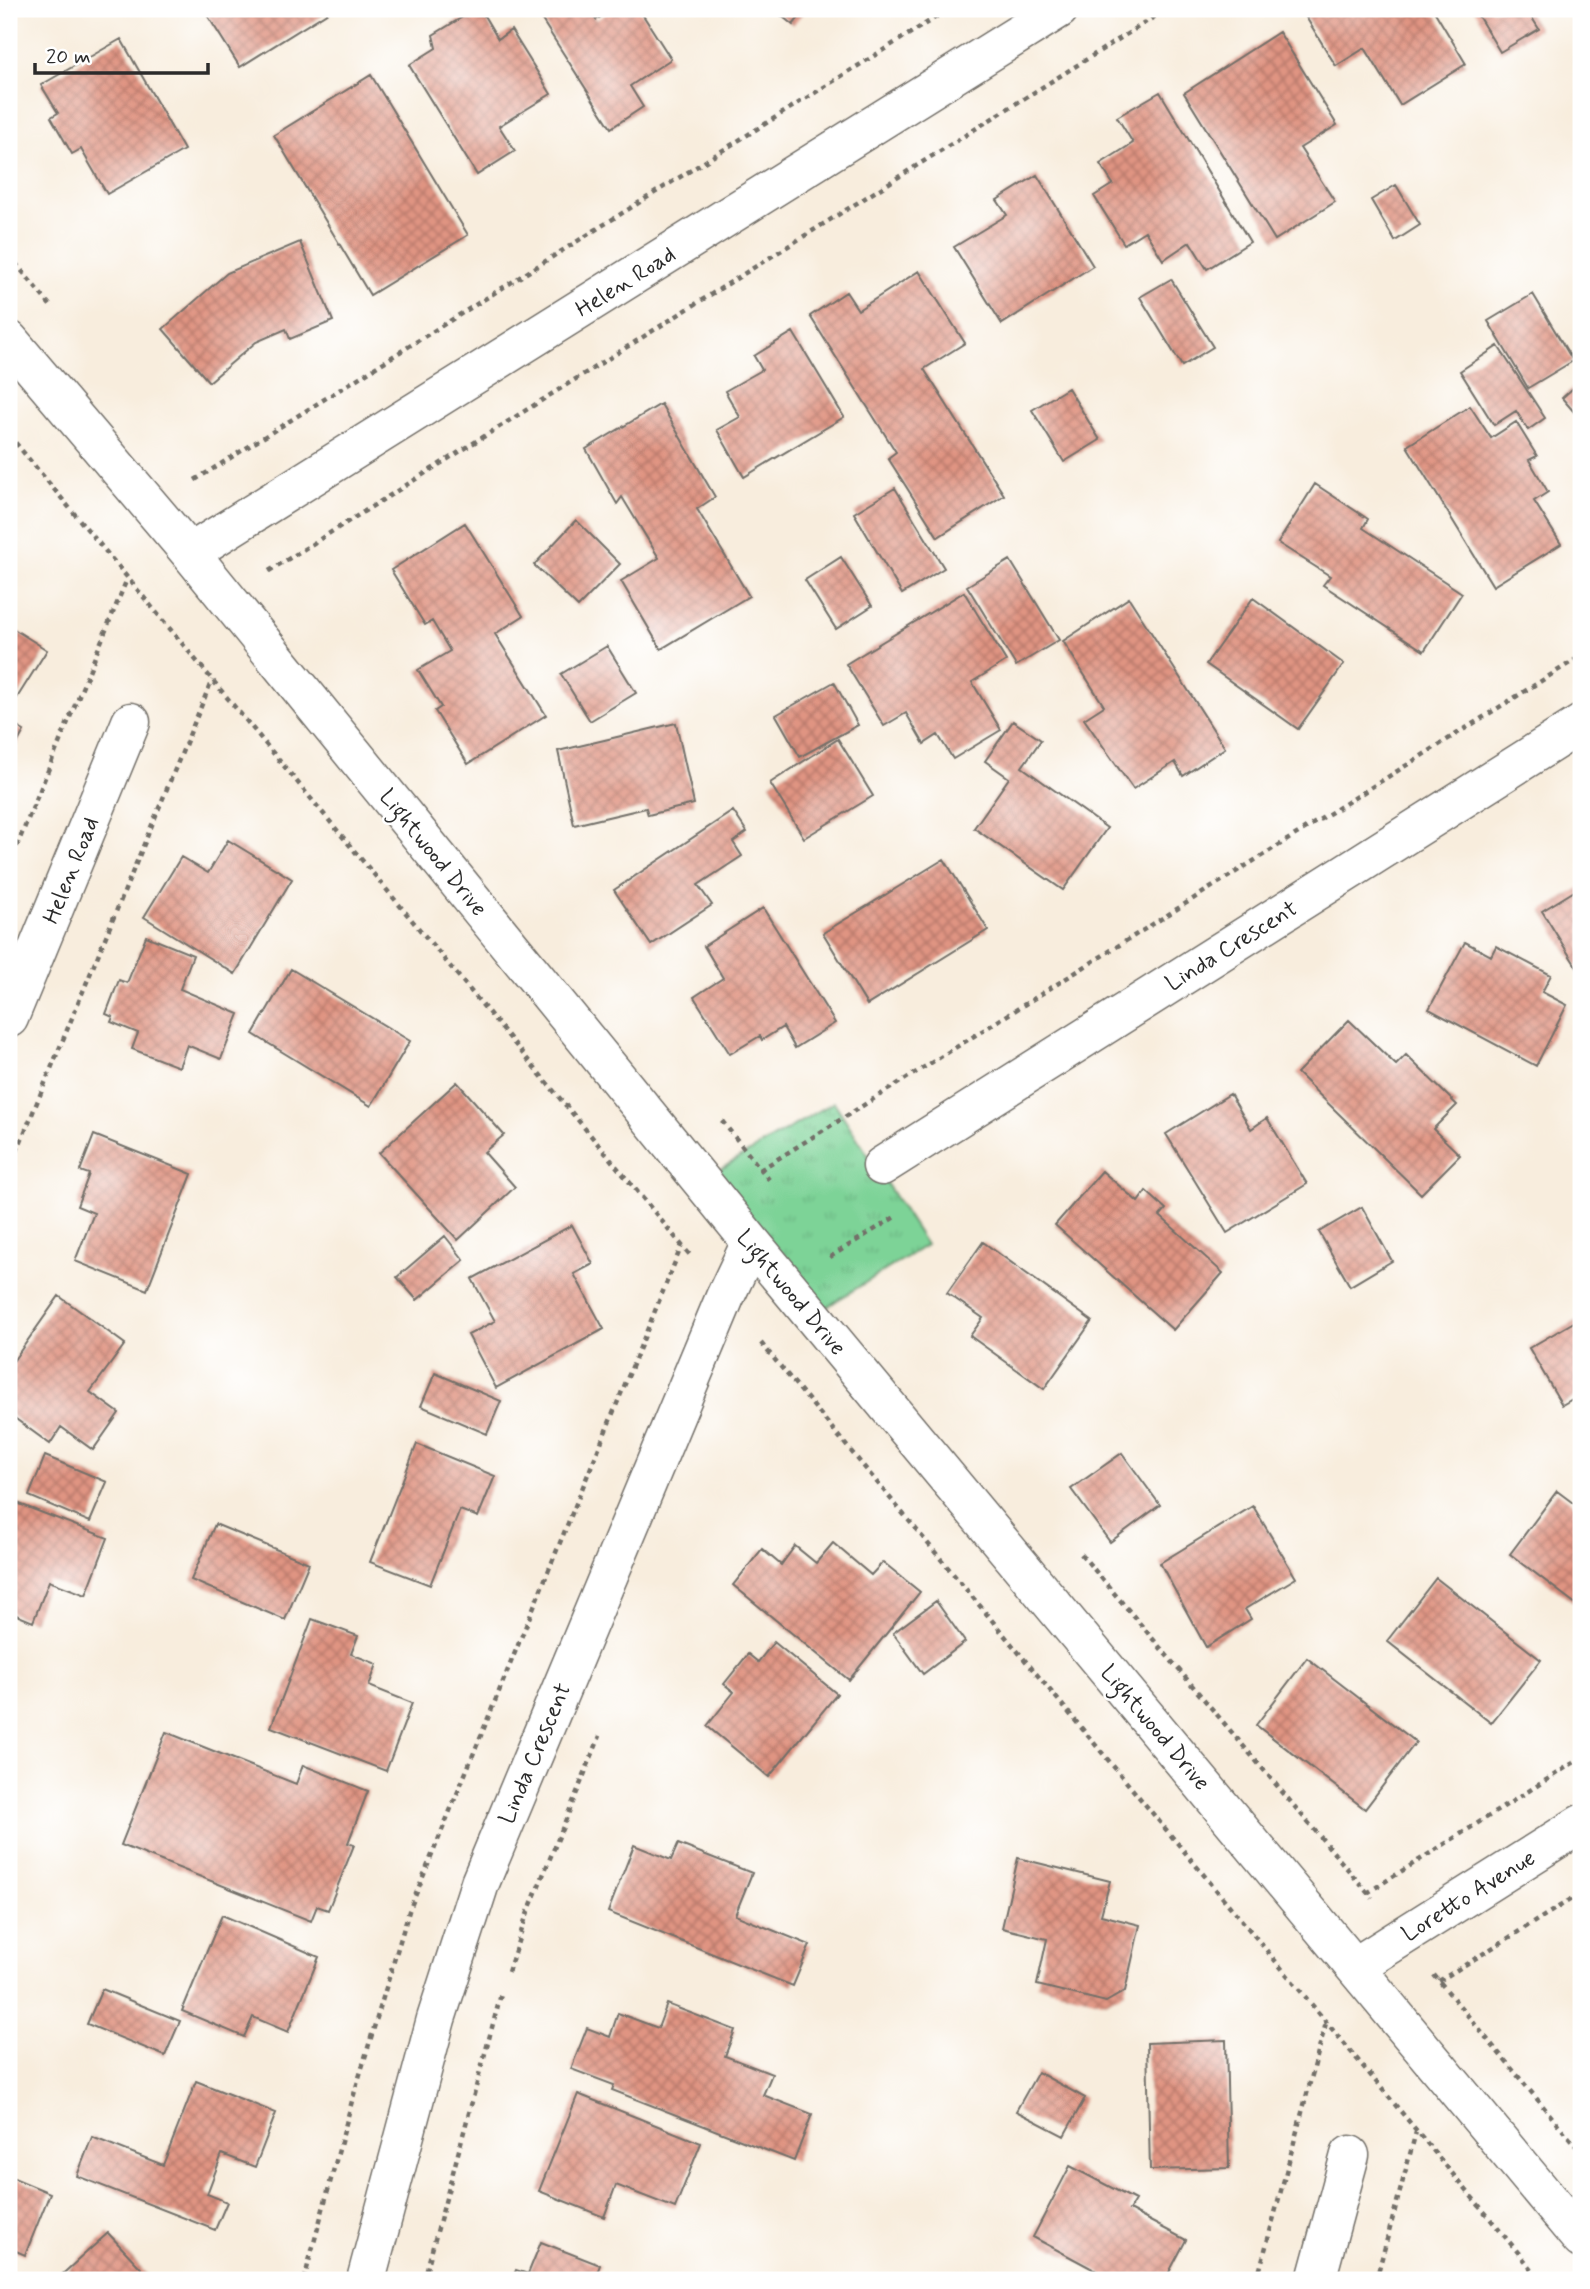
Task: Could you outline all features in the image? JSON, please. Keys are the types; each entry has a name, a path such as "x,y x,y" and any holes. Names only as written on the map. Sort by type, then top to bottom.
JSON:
{"street":[{"name":"Helen Road","path":"190,553 1059,9"},
{"name":"Lightwood Drive","path":"9,340 190,553 751,1242 1581,2239"},
{"name":"Helen Road","path":"9,1018 131,722"},
{"name":"Linda Crescent","path":"882,1166 1581,724"},
{"name":"Linda Crescent","path":"366,2280 436,2019 480,1883 751,1242"},
{"name":"Loretto Avenue","path":"1356,1966 1581,1824"},
{"path":"1316,2280 1350,2155"}],"path":[{"path":"195,480 949,9"},
{"path":"278,581 269,571 1167,9"},
{"path":"9,435 682,1245"},
{"path":"9,865 127,579"},
{"path":"762,1169 1581,656"},
{"path":"9,1170 212,680"},
{"path":"718,1116 779,1191"},
{"path":"821,1247 839,1268"},
{"path":"755,1356 761,1343 1541,2280"},
{"path":"1072,1543 1367,1892 1581,1758"},
{"path":"424,2280 504,1983 526,1917 604,1726"},
{"path":"1581,1892 1438,1981 1581,2152"},
{"path":"1257,2280 1326,2022"},
{"path":"1376,2280 1416,2132"}],"green space":[{"path":"834,1102 926,1245 812,1316 702,1180"}],"building":[{"path":"212,9 333,9 240,67 206,13"},
{"path":"480,9 498,39 511,30 551,94 499,126 515,151 477,175 409,65 436,48 433,35"},
{"path":"535,9 589,9 596,20 614,9 639,9 671,59 630,86 643,107 611,128"},
{"path":"773,9 806,9 793,25"},
{"path":"1301,9 1433,9 1466,64 1400,105 1365,48 1336,66"},
{"path":"1474,9 1536,9 1529,13 1539,29 1500,52"},
{"path":"1279,32 1337,125 1300,148 1335,202 1275,240 1184,93"},
{"path":"121,39 184,150 107,194 81,149 72,154 51,117 58,113 41,85"},
{"path":"371,75 468,235 370,295 274,135"},
{"path":"1160,92 1250,242 1207,269 1190,242 1163,260 1145,231 1124,244 1094,196 1113,184 1100,164 1133,143 1117,117"},
{"path":"1037,175 1093,266 1002,324 954,247 1007,215 997,200"},
{"path":"1396,185 1420,225 1395,241 1371,200"},
{"path":"300,242 333,321 290,339 286,329 256,342 209,382 163,329 227,273"},
{"path":"919,271 965,343 924,369 1004,495 938,537 888,458 896,452 810,316 846,292 858,310"},
{"path":"1171,279 1213,347 1182,366 1140,297"},
{"path":"1533,294 1573,361 1528,388 1488,321"},
{"path":"793,332 844,417 744,477 717,430 740,417 725,391 762,370 754,356"},
{"path":"1498,346 1545,418 1528,430 1516,411 1494,425 1460,371"},
{"path":"1581,381 1581,420 1562,398"},
{"path":"1068,388 1100,440 1064,462 1032,410"},
{"path":"661,404 715,497 697,509 749,596 661,649 621,581 659,558 622,497 617,504 586,449"},
{"path":"1470,406 1491,438 1516,422 1537,456 1529,460 1548,492 1534,501 1561,544 1493,586 1407,446"},
{"path":"1315,484 1368,519 1363,528 1462,593 1424,651 1323,585 1330,576 1278,543"},
{"path":"895,488 944,568 902,594 854,513"},
{"path":"576,520 620,564 578,607 534,565"},
{"path":"465,523 523,616 495,634 546,715 468,764 435,711 441,707 418,670 450,651 432,621 425,625 391,570"},
{"path":"841,557 872,606 836,629 805,580"},
{"path":"1010,560 1059,640 1016,666 967,586"},
{"path":"964,592 1006,661 972,682 1001,730 953,759 938,735 924,744 906,713 884,726 846,664"},
{"path":"1129,598 1225,748 1183,776 1175,762 1133,789 1084,719 1104,706 1063,641"},
{"path":"1253,598 1344,664 1298,729 1206,664"},
{"path":"9,626 47,650 10,709 9,708"},
{"path":"607,646 636,693 590,721 561,674"},
{"path":"834,682 858,725 800,757 776,715"},
{"path":"1013,721 1041,740 1022,767 1107,828 1063,890 974,828 1009,778 985,761"},
{"path":"9,722 24,731 9,758"},
{"path":"676,723 694,804 648,815 646,808 574,825 558,751"},
{"path":"838,739 873,796 804,838 770,783"},
{"path":"733,811 747,832 733,842 742,856 698,885 712,905 651,945 614,890"},
{"path":"228,840 292,879 235,974 144,917 181,857 208,873"},
{"path":"944,859 988,930 867,1005 823,933"},
{"path":"1581,887 1581,974 1542,911"},
{"path":"763,908 835,1023 795,1048 783,1027 762,1040 760,1036 730,1054 694,997 723,978 704,946"},
{"path":"146,936 193,955 180,989 239,1014 221,1059 187,1045 179,1067 132,1049 138,1033 111,1022 113,1017 106,1014 119,980 127,983"},
{"path":"1465,942 1491,956 1496,946 1551,975 1542,992 1567,1005 1536,1066 1429,1009"},
{"path":"291,969 410,1041 371,1106 253,1034"},
{"path":"1349,1020 1396,1065 1406,1055 1457,1105 1433,1129 1460,1155 1421,1194 1297,1073"},
{"path":"457,1082 504,1135 484,1152 515,1187 458,1240 379,1153"},
{"path":"1230,1094 1251,1129 1267,1118 1307,1184 1227,1233 1166,1134"},
{"path":"94,1135 192,1174 147,1290 75,1261 94,1213 77,1206 89,1174 80,1171"},
{"path":"1102,1171 1138,1202 1146,1191 1166,1209 1160,1216 1223,1273 1173,1330 1055,1225"},
{"path":"1362,1207 1392,1261 1350,1286 1319,1232"},
{"path":"572,1225 593,1264 574,1274 604,1329 496,1388 468,1335 495,1321 472,1279"},
{"path":"445,1236 464,1260 417,1300 397,1277"},
{"path":"983,1242 1092,1321 1044,1389 970,1336 983,1318 947,1293"},
{"path":"59,1296 125,1344 90,1392 119,1413 93,1450 61,1427 50,1444 9,1414 9,1367"},
{"path":"1581,1318 1581,1394 1562,1405 1529,1348"},
{"path":"435,1373 501,1401 487,1434 421,1406"},
{"path":"417,1444 495,1476 478,1517 460,1510 430,1585 370,1562"},
{"path":"1122,1453 1160,1505 1110,1542 1071,1489"},
{"path":"45,1456 107,1482 90,1522 29,1496"},
{"path":"1557,1491 1581,1509 1581,1608 1510,1554"},
{"path":"9,1500 108,1538 86,1595 49,1581 33,1622 9,1612"},
{"path":"1253,1506 1296,1578 1245,1609 1251,1619 1206,1647 1160,1563"},
{"path":"215,1524 309,1563 285,1620 191,1580"},
{"path":"833,1543 871,1575 883,1562 920,1592 849,1680 733,1585 762,1549 781,1565 795,1546 816,1563"},
{"path":"1436,1578 1541,1660 1491,1723 1387,1641"},
{"path":"936,1601 965,1642 923,1674 893,1633"},
{"path":"312,1619 358,1636 351,1654 377,1664 369,1686 412,1703 386,1771 271,1727"},
{"path":"774,1642 837,1694 769,1777 707,1726 734,1692 724,1684 748,1654 758,1662"},
{"path":"1307,1658 1416,1742 1365,1809 1256,1725"},
{"path":"166,1732 296,1784 303,1765 368,1791 348,1843 354,1845 328,1910 317,1906 311,1921 121,1845"},
{"path":"678,1844 752,1873 735,1915 810,1945 793,1986 608,1912 634,1845 671,1860"},
{"path":"1018,1858 1110,1881 1101,1915 1140,1925 1125,1991 1106,2002 1037,1985 1047,1939 1002,1928"},
{"path":"222,1915 319,1957 288,2032 253,2017 244,2037 182,2011"},
{"path":"102,1989 180,2021 165,2056 87,2024"},
{"path":"667,2004 735,2030 725,2056 772,2074 763,2095 812,2114 794,2161 612,2090 614,2085 571,2069 587,2028 610,2037 618,2013 658,2028"},
{"path":"1226,2040 1229,2168 1150,2170 1147,2043"},
{"path":"1038,2072 1085,2098 1064,2136 1016,2111"},
{"path":"196,2081 276,2113 255,2167 222,2154 207,2194 227,2202 215,2230 77,2176 92,2137 163,2165"},
{"path":"578,2094 701,2143 675,2208 616,2185 604,2217 539,2191"},
{"path":"1070,2166 1135,2200 1129,2210 1186,2240 1165,2280 1099,2280 1102,2274 1033,2237"},
{"path":"9,2176 50,2193 25,2255 9,2248"},
{"path":"108,2233 152,2280 56,2280"},
{"path":"541,2242 600,2265 594,2280 512,2280 516,2270 528,2274"}]}
